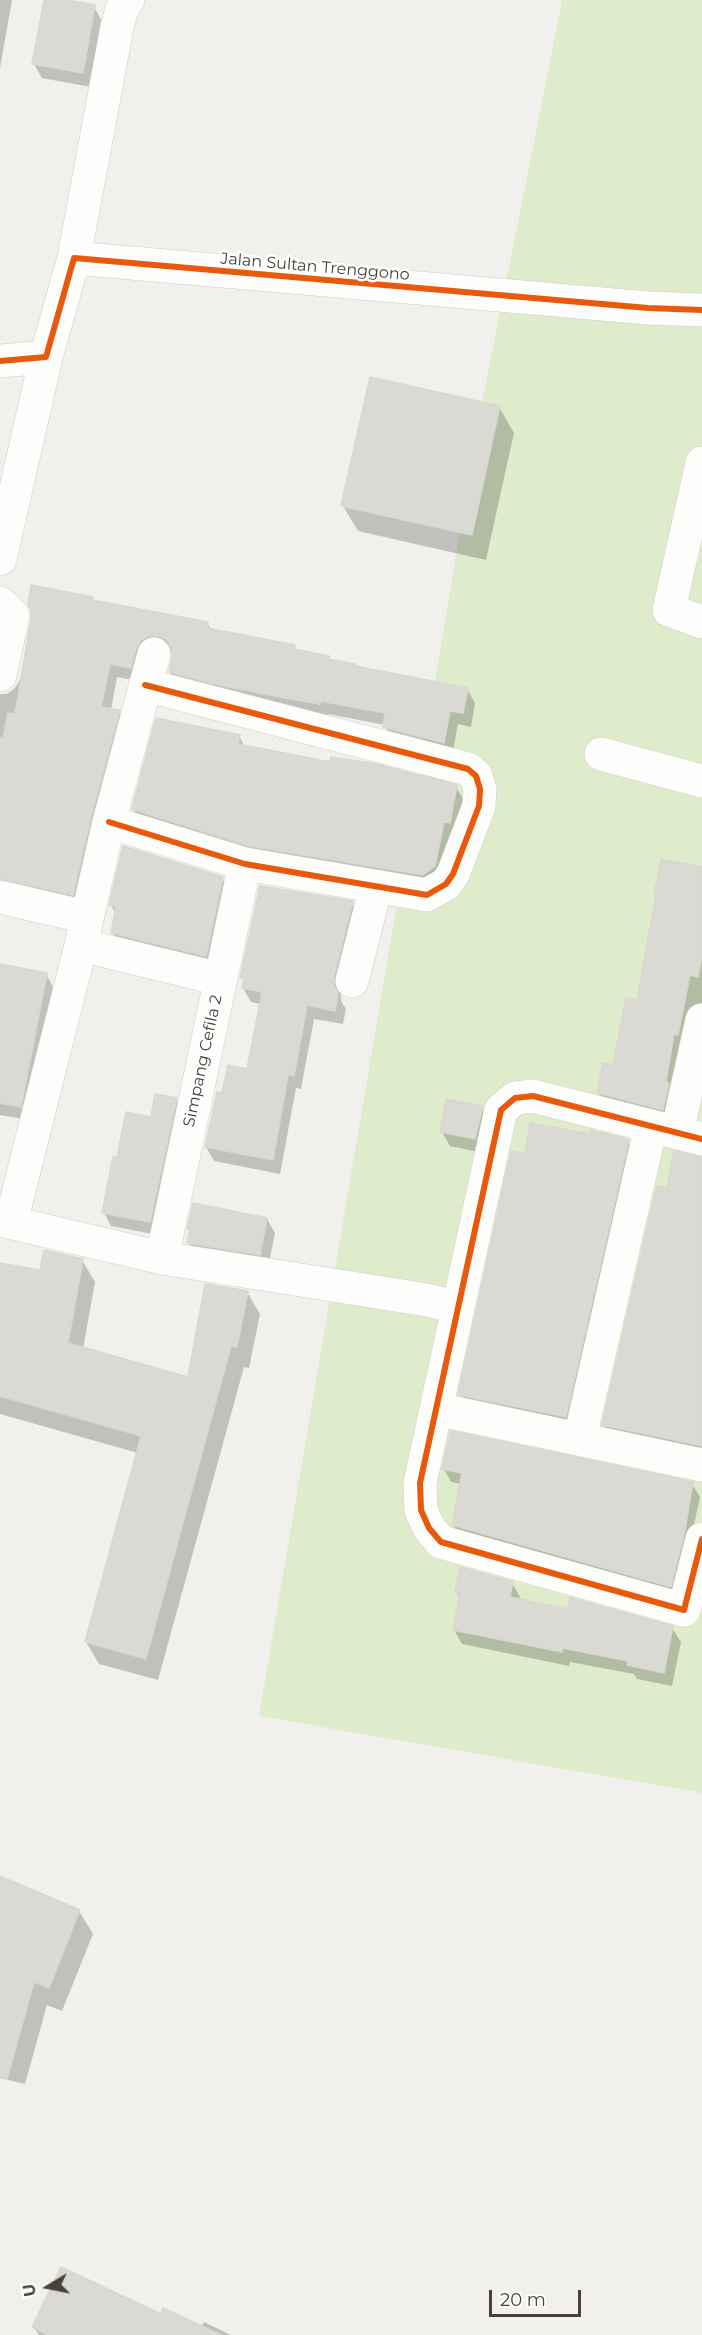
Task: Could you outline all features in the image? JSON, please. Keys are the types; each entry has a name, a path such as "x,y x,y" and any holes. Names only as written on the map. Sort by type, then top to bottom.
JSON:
{"street":[{"path":"0,559 46,357 74,258 117,27 122,9 128,0"},
{"name":"Jalan Sultan Trenggono","path":"74,258 636,307 702,310"},
{"path":"0,361 46,357"},
{"path":"702,463 669,610 702,622"},
{"path":"0,603 13,616 0,675"},
{"path":"154,654 109,822 84,931 5,1221 162,1258 428,1301"},
{"path":"109,822 245,864 427,895 446,884 453,874 479,806 480,789 476,776 468,769 145,685"},
{"path":"601,754 702,781"},
{"name":"Simpang Cefila 2","path":"162,1258 245,864"},
{"path":"352,981 376,887"},
{"path":"0,897 84,931 220,979"},
{"path":"580,1438 677,1133 702,1020"},
{"path":"677,1133 533,1096 514,1098 501,1110 428,1301 436,1409 420,1483 421,1510 429,1528 441,1542 693,1617 702,1539"},
{"path":"436,1409 702,1465"}],"green space":[{"path":"562,0 702,0 702,1793 259,1716 482,403"}],"building":[{"path":"44,0 67,0 95,5 83,73 32,64"},
{"path":"370,377 500,406 472,535 341,506"},
{"path":"31,585 93,597 92,600 208,622 207,628 295,645 294,649 329,656 328,659 356,664 355,666 468,688 463,713 450,711 444,743 383,727 385,713 320,701 320,704 285,698 169,672 172,649 167,640 159,636 149,636 141,640 131,668 110,664 101,707 120,710 73,895 0,879 0,738 3,738 8,713 15,714 31,620 28,605"},
{"path":"156,718 240,735 238,744 330,762 331,757 376,764 457,785 450,823 444,822 435,866 423,875 249,846 132,809"},
{"path":"123,846 223,877 206,956 111,933 116,906 109,905"},
{"path":"661,859 702,867 702,956 698,977 690,975 678,1035 674,1034 666,1082 669,1083 663,1110 597,1093 603,1063 613,1065 626,998 637,1000"},
{"path":"260,886 353,901 334,976 334,985 338,994 335,1011 307,1005 294,1076 288,1075 273,1160 205,1147 217,1092 222,1093 228,1065 247,1069 262,992 242,988 244,978 240,978"},
{"path":"0,964 47,973 21,1107 0,1103"},
{"path":"155,1094 177,1098 150,1222 102,1213 113,1157 117,1157 126,1112 151,1117"},
{"path":"446,1099 483,1106 475,1139 440,1132"},
{"path":"530,1123 589,1134 590,1130 629,1140 566,1417 458,1395 511,1151 525,1154"},
{"path":"674,1151 702,1157 702,1446 602,1425 657,1186 667,1188"},
{"path":"193,1203 267,1218 260,1255 187,1243 190,1229 187,1229"},
{"path":"44,1250 83,1259 68,1343 188,1377 205,1284 248,1291 237,1347 231,1346 146,1659 85,1642 141,1436 0,1396 0,1263 40,1270"},
{"path":"451,1431 693,1482 685,1530 671,1587 452,1525 462,1473 442,1469"},
{"path":"460,1567 513,1582 510,1597 568,1609 570,1598 673,1626 664,1673 627,1665 628,1661 563,1648 562,1652 453,1630 460,1593 455,1592"},
{"path":"0,1876 80,1910 49,1988 34,1982 7,2079 0,2078"},
{"path":"61,2267 161,2314 163,2308 221,2335 49,2335 32,2327"}],"cycle path":[{"path":"0,361 46,357 74,258 648,308 702,310"},
{"path":"109,822 245,864 427,895 446,884 453,874 479,806 480,789 476,776 468,769 145,685"},
{"path":"702,1139 533,1096 515,1098 501,1110 420,1483 421,1510 429,1528 441,1542 684,1610 702,1539"}]}
